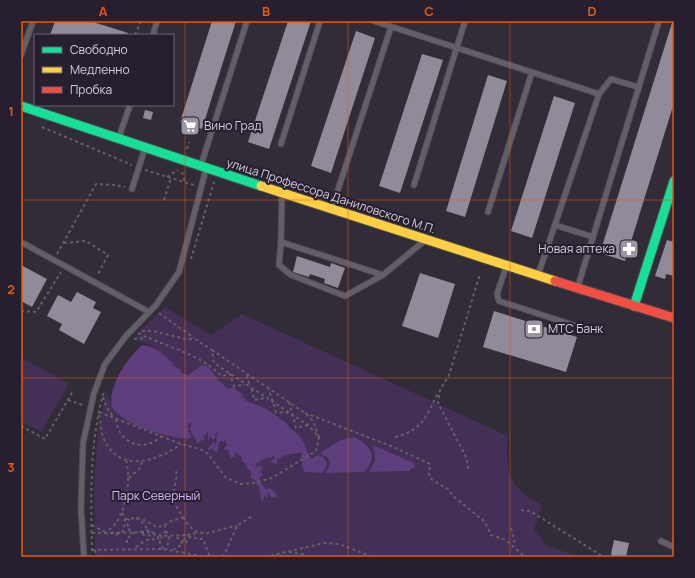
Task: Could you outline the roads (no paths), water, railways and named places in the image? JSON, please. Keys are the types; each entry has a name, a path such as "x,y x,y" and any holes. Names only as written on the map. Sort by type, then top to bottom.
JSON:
{"main road":[{"name":"улица Профессора Даниловского М.П.","path":"21,106 118,140 425,240 674,318"},
{"path":"634,306 674,181"}],"lane":[{"path":"21,55 33,21"},
{"path":"153,34 157,21"},
{"path":"84,557 81,508 84,443 90,408 105,364 126,336 156,305 179,272 202,188 204,167 247,21"},
{"path":"281,144 320,21"},
{"path":"374,21 599,94"},
{"path":"414,185 458,48 465,21"},
{"path":"577,288 659,21"},
{"path":"332,209 391,27"},
{"path":"488,212 532,72"},
{"path":"538,276 599,94 611,79 638,87"},
{"path":"118,140 130,106"},
{"path":"132,189 145,148"},
{"path":"282,193 279,266 290,275 345,296 383,275 425,240"},
{"path":"555,225 593,237"},
{"path":"21,242 149,312"},
{"path":"281,242 383,275"},
{"path":"506,266 497,294 499,301 576,326"},
{"path":"661,541 674,547"}],"place":[{"name":"Вино Град","path":"190,126"},
{"name":"Новая аптека","path":"629,249"},
{"name":"МТС Банк","path":"534,329"}],"park label":[{"name":"Парк Северный","path":"156,496"}]}
